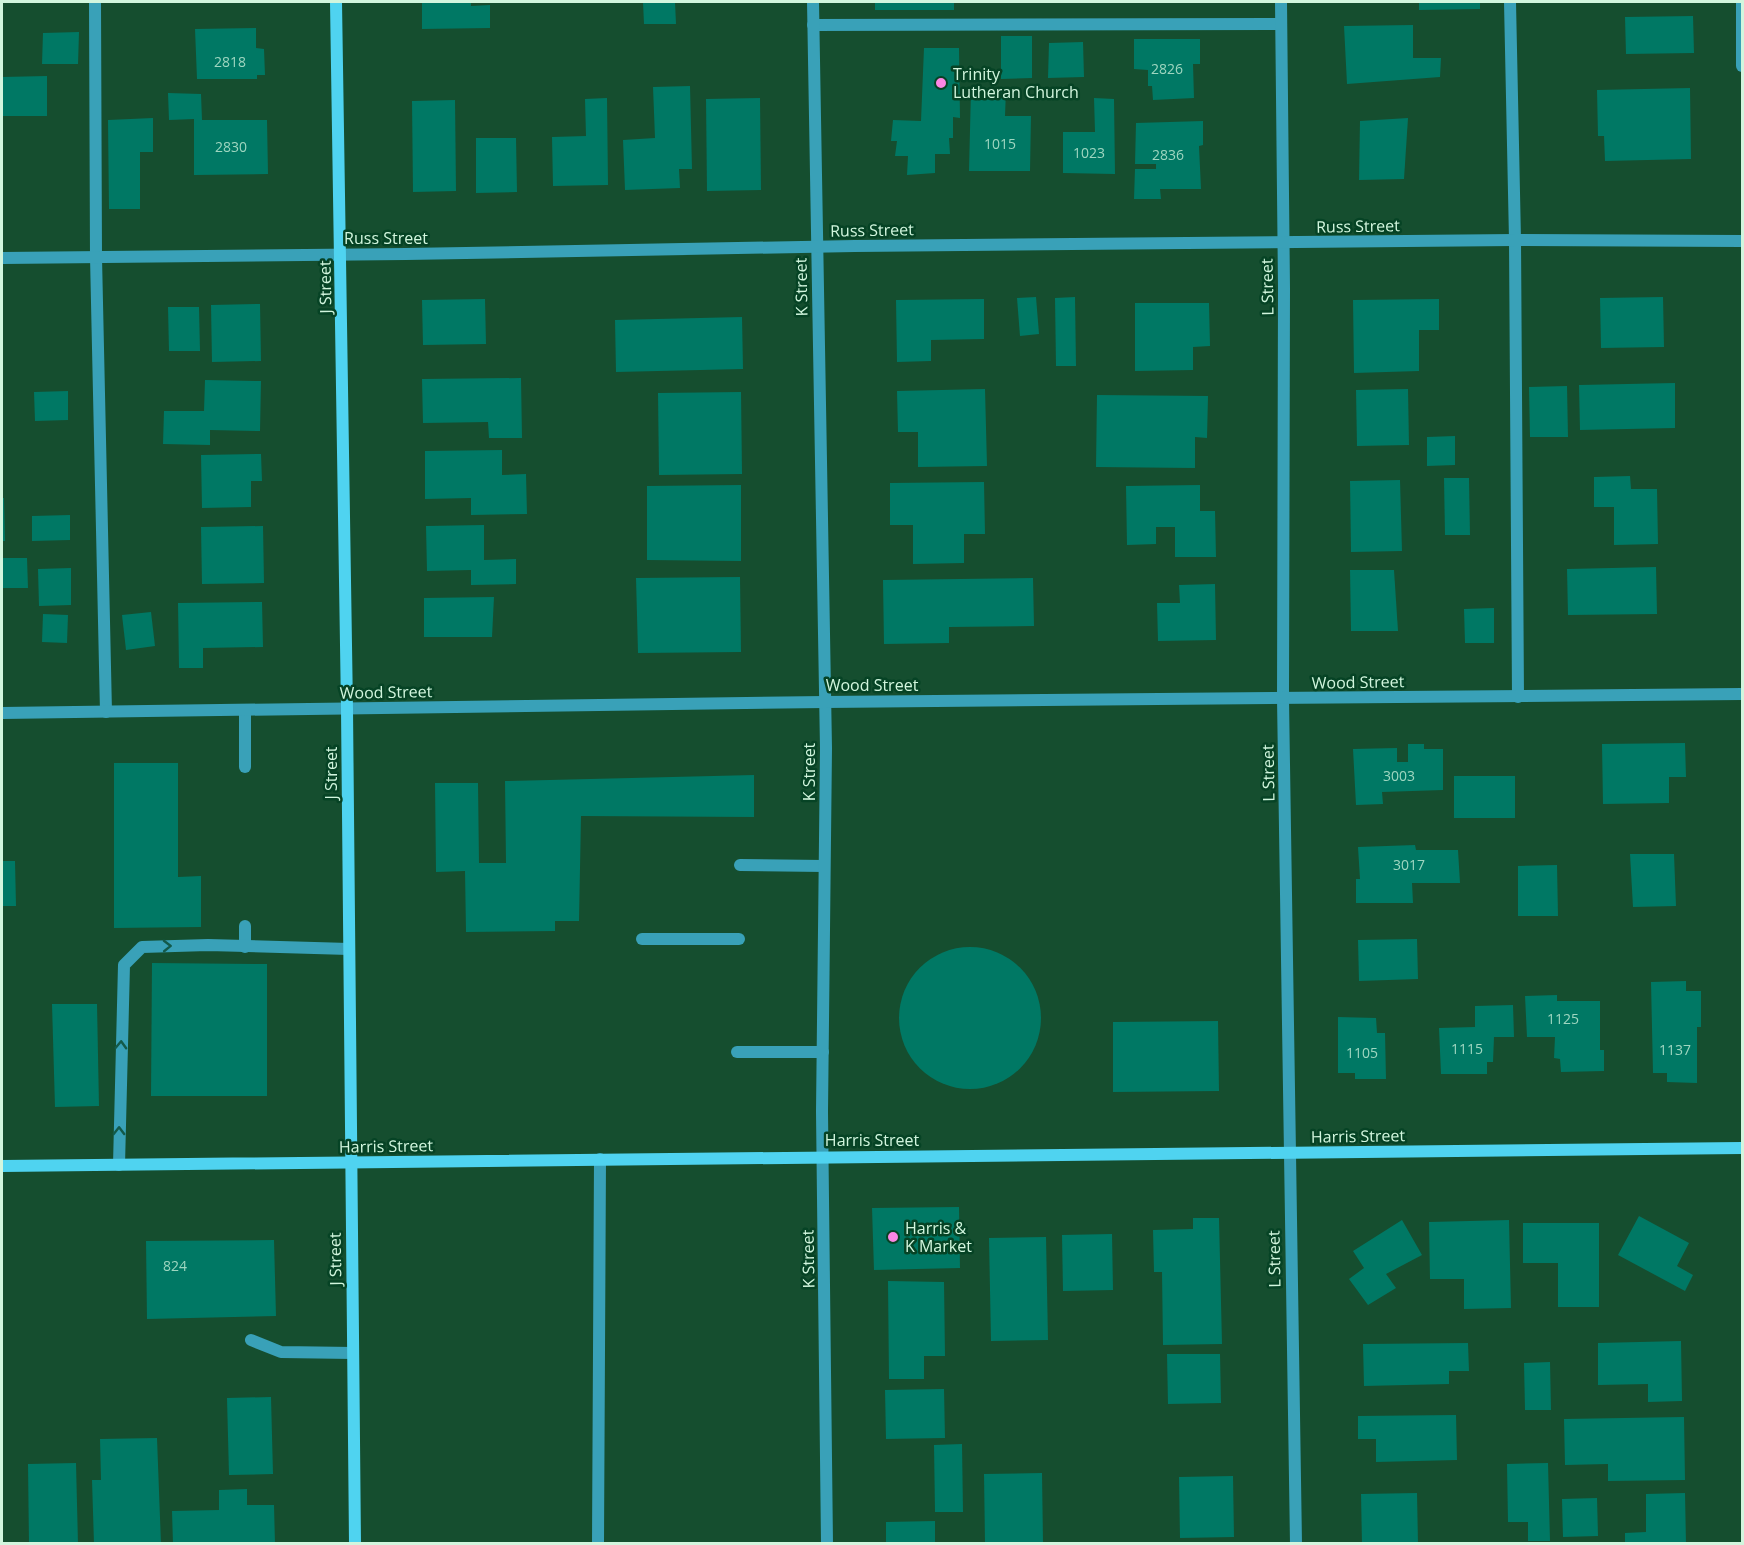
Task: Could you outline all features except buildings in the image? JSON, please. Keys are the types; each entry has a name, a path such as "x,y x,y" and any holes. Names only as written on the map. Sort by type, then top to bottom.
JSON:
{"main road":[{"name":"J Street","path":"336,2 347,709 356,1544"},
{"name":"Harris Street","path":"2,1166 1743,1148"}],"street":[{"path":"94,2 96,257 106,712"},
{"name":"K Street","path":"813,2 825,702 823,1157 828,1544"},
{"name":"L Street","path":"1281,2 1283,699 1296,1544"},
{"path":"1510,2 1515,240 1518,697"},
{"path":"1742,2 1743,66"},
{"path":"813,25 1281,24"},
{"name":"Russ Street","path":"2,258 1515,240 1743,241"},
{"name":"Wood Street","path":"2,713 825,702 1743,694"},
{"path":"244,711 245,767"},
{"path":"740,865 825,866"},
{"path":"245,926 245,947"},
{"path":"642,939 739,939"},
{"path":"119,1165 124,965 142,947 207,945 349,949"},
{"path":"737,1052 823,1052"},
{"path":"598,1544 600,1159"},
{"path":"251,1340 280,1352 353,1353"}],"place":[{"name":"Trinity Lutheran Church","path":"941,83"},
{"name":"Harris & K Market","path":"893,1237"}]}
